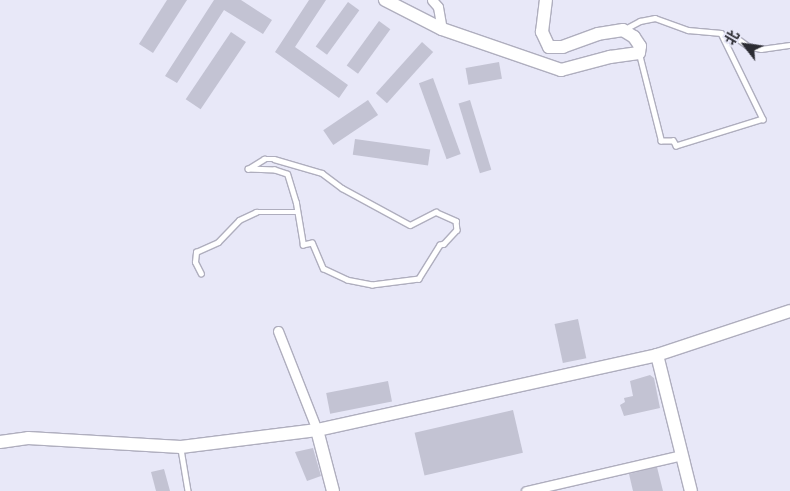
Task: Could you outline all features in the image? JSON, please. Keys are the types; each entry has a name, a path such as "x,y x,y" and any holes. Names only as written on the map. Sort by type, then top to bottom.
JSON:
{"street":[{"path":"385,0 442,29 561,70 639,53 640,46 634,37 623,30 598,34 563,47 549,47 542,32 546,0"},
{"path":"432,0 438,7 442,29"},
{"path":"0,442 28,438 180,447 317,430 656,355 790,311"},
{"path":"278,331 317,430 333,491"},
{"path":"656,355 691,491"},
{"path":"526,491 682,455"}],"lane":[{"path":"623,30 640,21 655,18 688,30 721,33 763,119 676,146 672,141 661,141 639,53"},
{"path":"724,40 737,38 748,46 761,49 790,45"},
{"path":"264,159 274,159 322,173 342,188 410,225 436,212 456,221 457,230 444,244 440,245 419,279 372,285 347,280 324,269 312,243 303,245 297,212 287,174 275,170 248,169 264,159"},
{"path":"201,274 195,262 196,252 218,242 239,220 256,212 297,212"},
{"path":"180,447 188,491"}],"building":[{"path":"167,0 187,0 153,53 139,44"},
{"path":"214,0 241,0 272,20 263,34 224,10 177,83 165,76"},
{"path":"309,0 326,0 295,47 348,85 339,98 275,52"},
{"path":"348,2 359,10 327,55 316,46"},
{"path":"379,21 390,29 358,74 347,65"},
{"path":"231,32 246,42 201,109 186,99"},
{"path":"422,42 433,52 387,103 376,93"},
{"path":"499,62 502,79 468,85 466,68"},
{"path":"433,78 461,154 447,159 419,83"},
{"path":"368,100 378,115 333,145 323,130"},
{"path":"470,100 491,170 480,173 459,104"},
{"path":"355,139 430,150 428,165 353,155"},
{"path":"578,319 586,358 563,363 555,324"},
{"path":"650,375 654,378 660,408 624,416 620,405 625,402 624,398 633,396 630,381"},
{"path":"388,381 392,402 330,414 326,393"},
{"path":"513,410 523,453 424,476 415,433"},
{"path":"313,448 321,476 307,481 295,452"},
{"path":"657,467 663,491 633,491 629,474"},
{"path":"164,469 170,491 156,491 151,472"}]}
